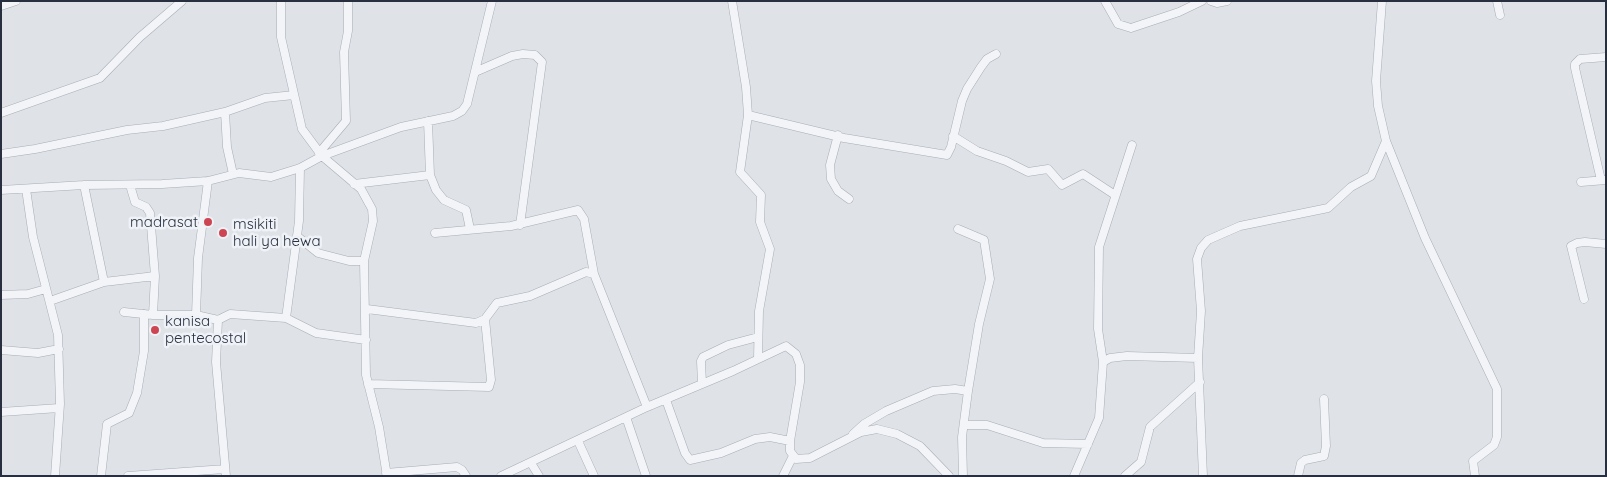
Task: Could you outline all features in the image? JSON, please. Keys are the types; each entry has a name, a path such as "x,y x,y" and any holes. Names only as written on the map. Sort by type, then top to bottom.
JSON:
{"street":[{"path":"1,6 16,1"},
{"path":"1,113 100,78 140,37 182,1"},
{"path":"281,1 281,37 304,135 320,155 365,194 372,209 372,222 364,261 368,384 378,422 386,474 457,468 462,470 466,476"},
{"path":"320,155 347,117 344,61 348,31 348,1"},
{"path":"1,190 208,181 233,174 271,177 300,168 320,155 401,127 453,116 464,110 470,98 492,1"},
{"path":"732,1 746,87 748,115 740,172 761,195 760,222 770,249 759,311 758,359"},
{"path":"1104,1 1118,24 1131,28 1179,12 1202,1"},
{"path":"1211,1 1216,4 1227,1"},
{"path":"1382,1 1376,81 1378,106 1386,141 1424,238 1497,389 1497,437 1494,445 1473,461 1475,476"},
{"path":"1497,1 1500,15"},
{"path":"475,72 512,56 523,54 536,55 542,62 520,224"},
{"path":"748,115 838,135 946,155 949,154 967,89 981,67 996,54"},
{"path":"1581,182 1604,180 1575,64 1580,59 1606,57"},
{"path":"1,154 34,150 128,130 163,126 225,112 265,98 294,95"},
{"path":"225,112 227,147 233,174"},
{"path":"428,121 430,176 440,198 466,210 470,229"},
{"path":"838,135 830,165 831,179 838,191 849,199"},
{"path":"953,136 977,151 1006,161 1028,172 1049,169 1062,185 1084,174 1115,195"},
{"path":"1203,476 1198,358 1201,311 1197,259 1204,243 1227,230 1240,226 1325,210 1351,187 1371,176 1386,141"},
{"path":"1074,476 1099,418 1103,362 1098,329 1099,248 1132,146"},
{"path":"286,318 301,194 300,168"},
{"path":"354,184 430,176"},
{"path":"196,315 198,258 208,181"},
{"path":"84,185 104,282"},
{"path":"130,185 135,202 146,207 150,213 155,276 153,315"},
{"path":"26,189 33,237 50,301 59,349 60,408 55,476"},
{"path":"435,233 520,224 574,210 580,211 584,219 594,274 648,407"},
{"path":"958,230 984,240 990,279 979,324 968,391 964,425 964,476"},
{"path":"297,236 318,254 349,261 364,261"},
{"path":"1584,299 1572,258 1571,246 1585,242 1606,244"},
{"path":"367,309 476,323 485,320 497,303 530,296 586,272 594,274"},
{"path":"50,301 104,282 155,276"},
{"path":"1,296 28,294 46,289"},
{"path":"124,312 153,315 196,315 218,320 230,314 286,318 316,333 366,340"},
{"path":"101,476 106,424 131,411 137,393 144,351 144,314"},
{"path":"128,476 226,472 216,362 218,320"},
{"path":"368,384 490,386 490,363 485,320"},
{"path":"702,384 701,361 703,357 716,349 758,337"},
{"path":"501,476 626,417 786,346 794,351 798,358 800,382 790,440 793,456 783,476"},
{"path":"1,350 38,353 59,349"},
{"path":"1103,362 1110,358 1127,356 1198,358"},
{"path":"1125,476 1141,462 1150,426 1200,382"},
{"path":"850,438 864,424 886,411 933,391 955,389 968,391"},
{"path":"1298,476 1301,462 1308,458 1321,458 1325,452 1324,399"},
{"path":"666,400 685,453 690,460 721,453 755,439 770,437 790,440"},
{"path":"1,412 60,408"},
{"path":"626,417 646,476"},
{"path":"964,425 987,425 1043,443 1088,444"},
{"path":"793,456 800,460 810,458 873,429 897,434 920,446 949,476"},
{"path":"578,441 594,476"},
{"path":"531,463 539,476"}],"place":[{"name":"madrasat","path":"208,222"},
{"name":"msikiti hali ya hewa","path":"223,233"},
{"name":"kanisa pentecostal","path":"155,330"}]}
